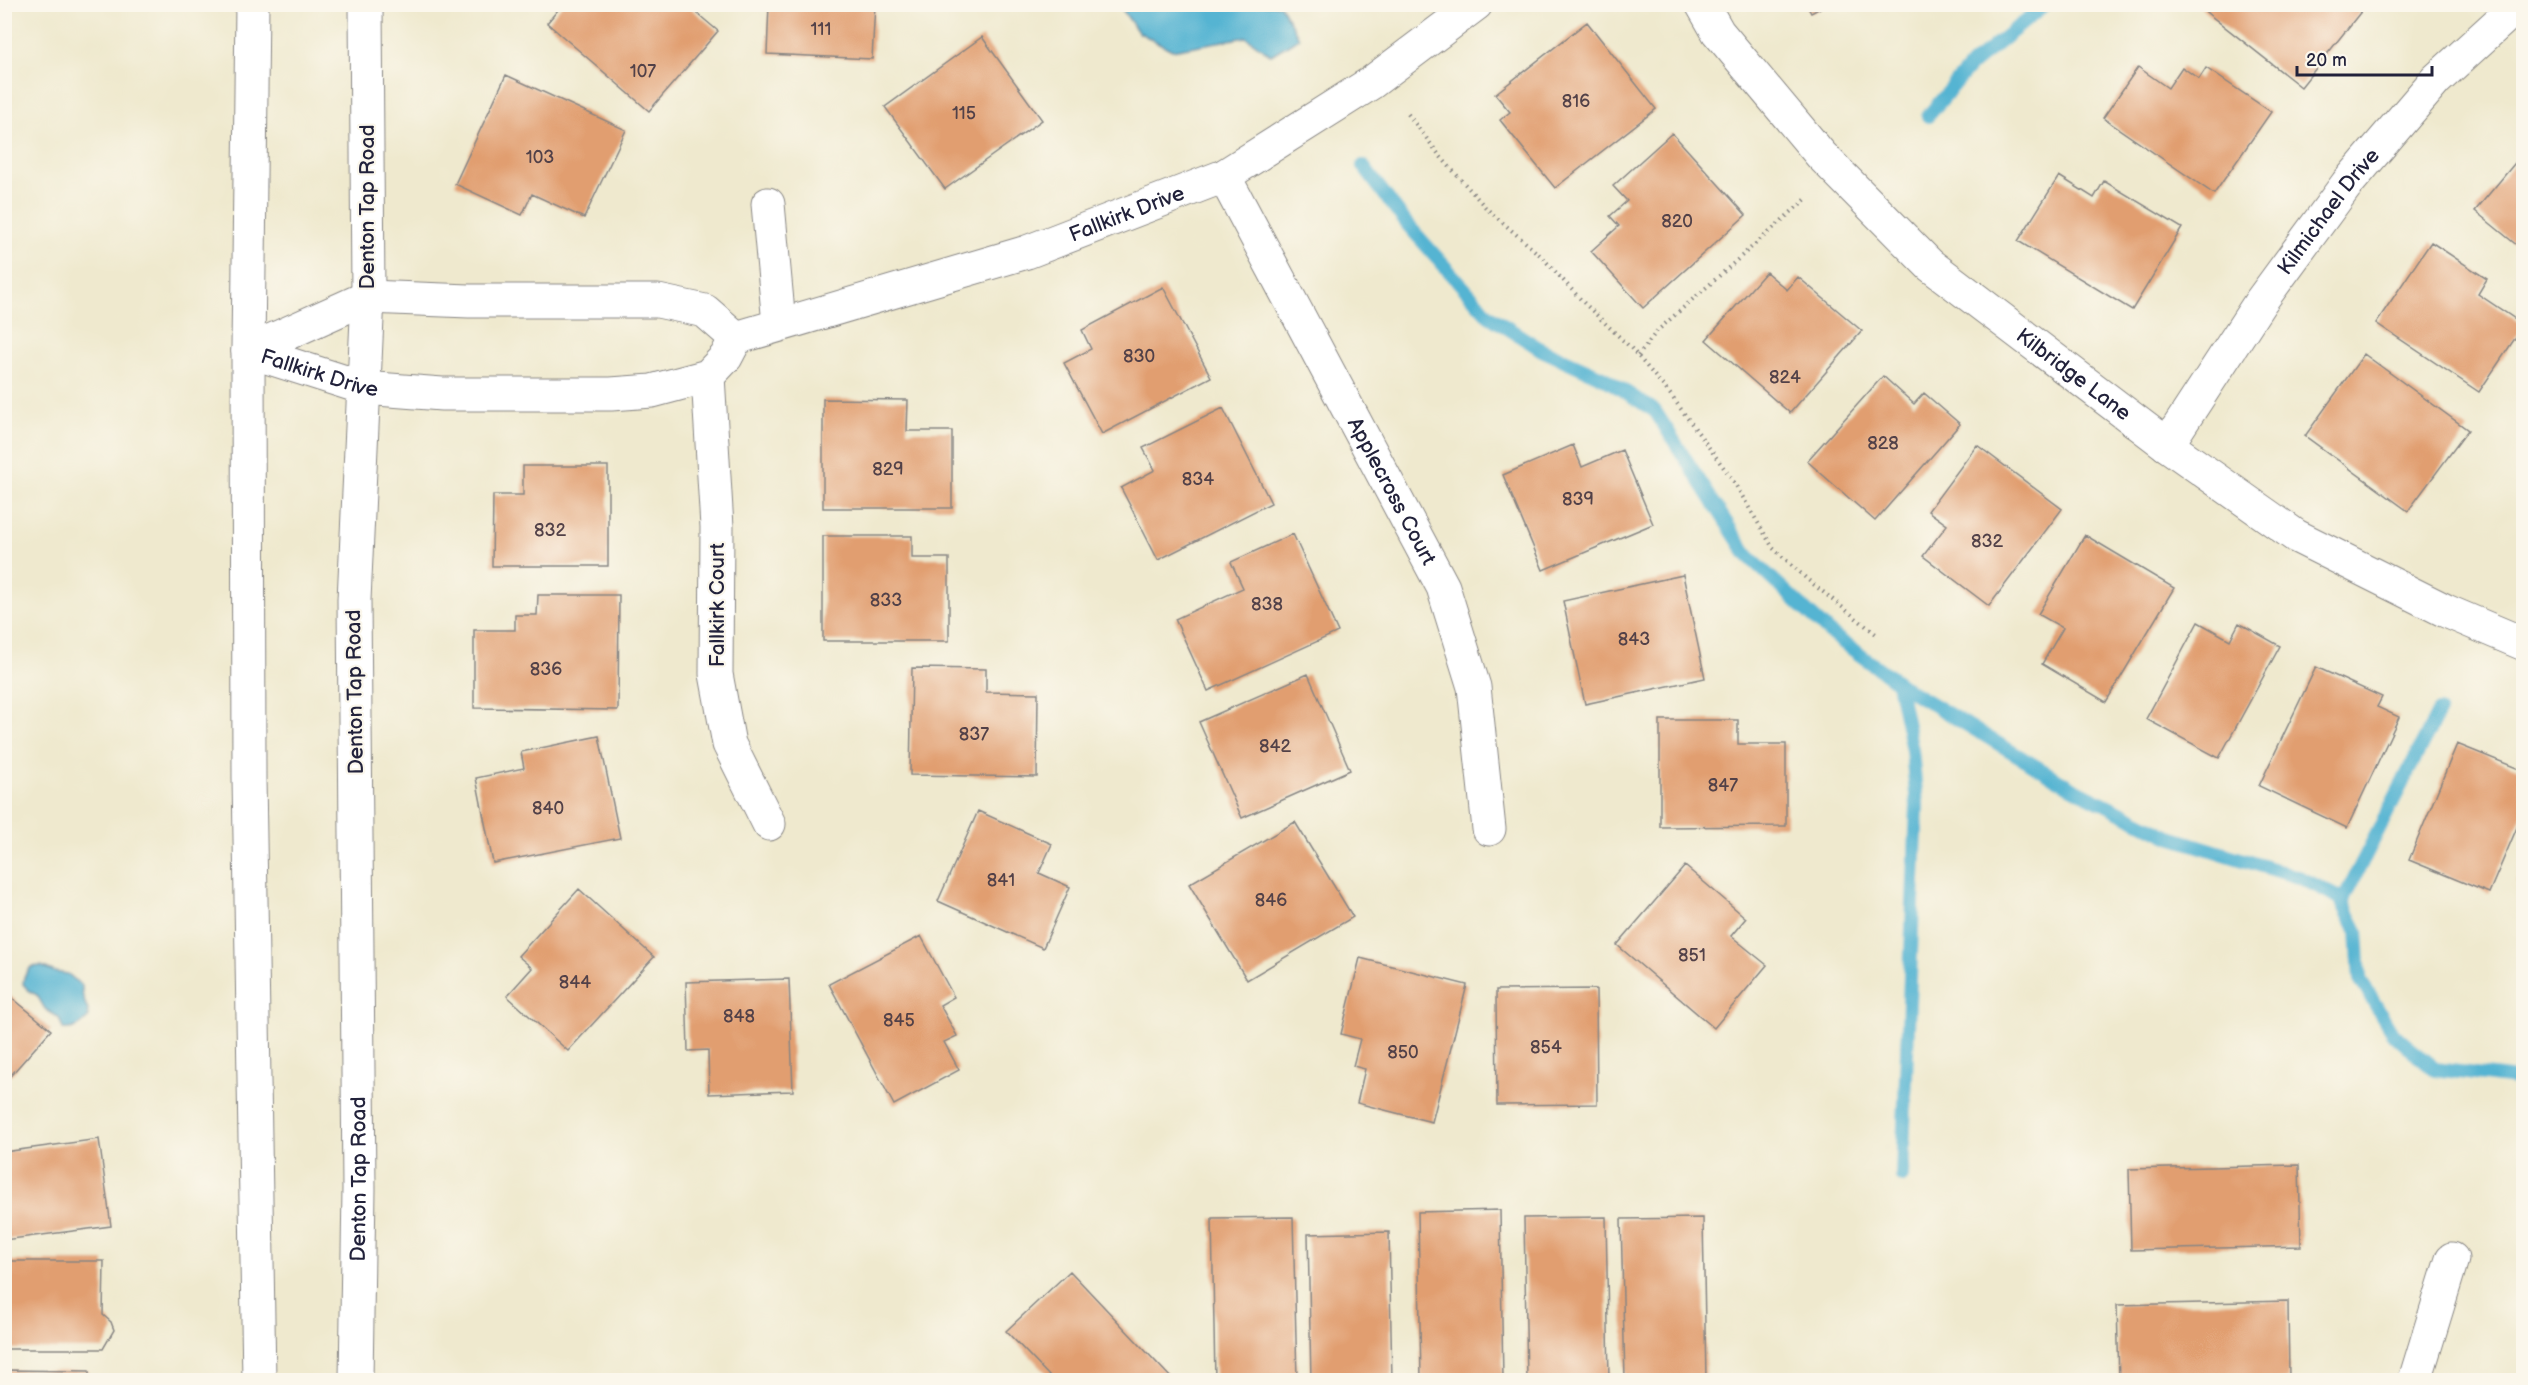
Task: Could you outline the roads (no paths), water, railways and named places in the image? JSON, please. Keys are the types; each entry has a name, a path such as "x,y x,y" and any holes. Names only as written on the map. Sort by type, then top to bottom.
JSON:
{"street":[{"path":"252,4 248,351 249,778 259,1380"},
{"name":"Denton Tap Road","path":"356,1380 359,1178 354,600 368,297 366,4"},
{"name":"Fallkirk Drive","path":"248,351 368,297 469,301 658,301 705,311 735,338 1027,252 1224,176 1371,83 1476,4"},
{"name":"Kilbridge Lane","path":"1702,4 1718,32 1821,155 1930,265 2167,445 2296,536 2523,645"},
{"name":"Kilmichael Drive","path":"2167,445 2261,301 2347,184 2436,81 2519,4"},
{"name":"Applecross Court","path":"1224,176 1443,587 1474,687 1489,829"},
{"path":"768,204 779,324"},
{"path":"708,376 726,357 735,338"},
{"name":"Fallkirk Drive","path":"248,351 364,388 442,394 611,394 652,391 708,376"},
{"name":"Fallkirk Court","path":"708,376 717,527 716,674 729,744 768,824"},
{"path":"2415,1380 2452,1258"}],"water":[{"path":"1119,5 1280,5 1299,38 1271,55 1246,37 1172,50 1138,32"},
{"path":"41,966 68,974 82,986 89,1017 80,1025 71,1029 63,1029 59,1018 45,1009 37,995 23,984 24,977 31,967"}],"waterway":[{"path":"1928,116 1971,65 2046,4"},
{"path":"1363,166 1407,224 1489,316 1542,350 1604,378 1655,411 1747,555 1830,633 1907,689 2069,786 2170,837 2301,878 2340,898 2357,931 2360,979 2393,1034 2435,1069 2524,1080"},
{"path":"1898,683 1912,750 1917,805 1902,1176"},
{"path":"2342,902 2439,711"}]}
